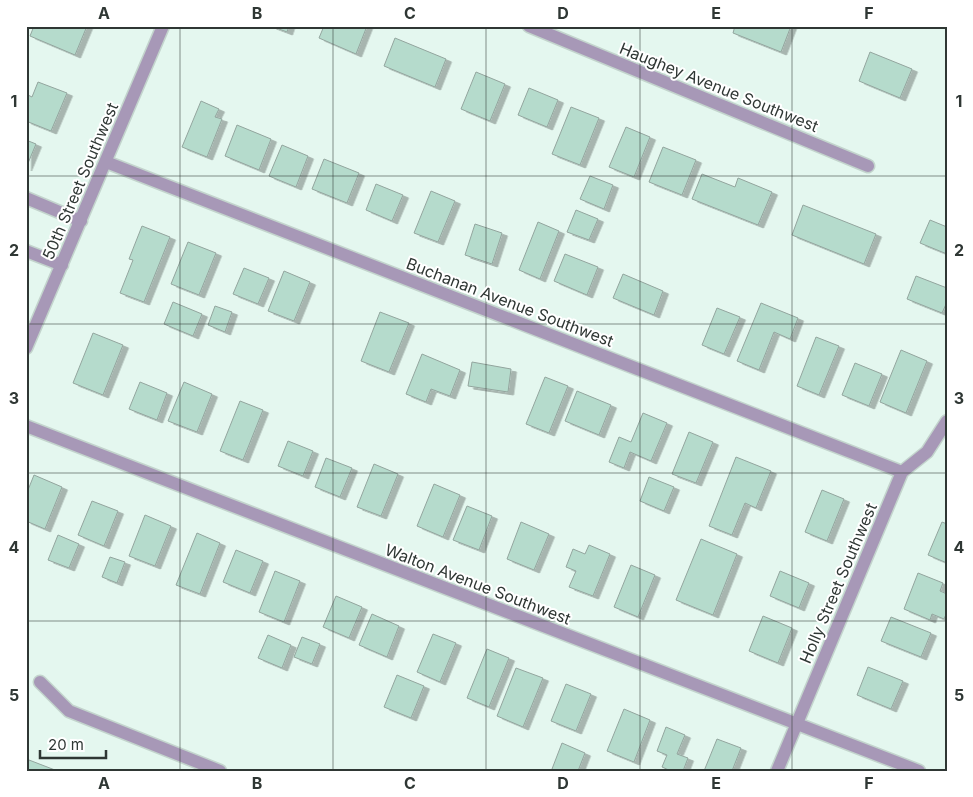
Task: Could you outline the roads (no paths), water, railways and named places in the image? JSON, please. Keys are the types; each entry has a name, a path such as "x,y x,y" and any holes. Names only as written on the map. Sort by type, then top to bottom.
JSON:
{"street":[{"name":"50th Street Southwest","path":"26,348 163,26"},
{"name":"Haughey Avenue Southwest","path":"529,26 868,166"},
{"name":"Buchanan Avenue Southwest","path":"106,162 902,472"},
{"path":"26,198 81,221"},
{"path":"26,251 62,265"},
{"name":"Holly Street Southwest","path":"777,771 902,472 927,452 947,421"},
{"name":"Walton Avenue Southwest","path":"26,426 918,771"},
{"path":"40,682 69,711 220,771"}]}
